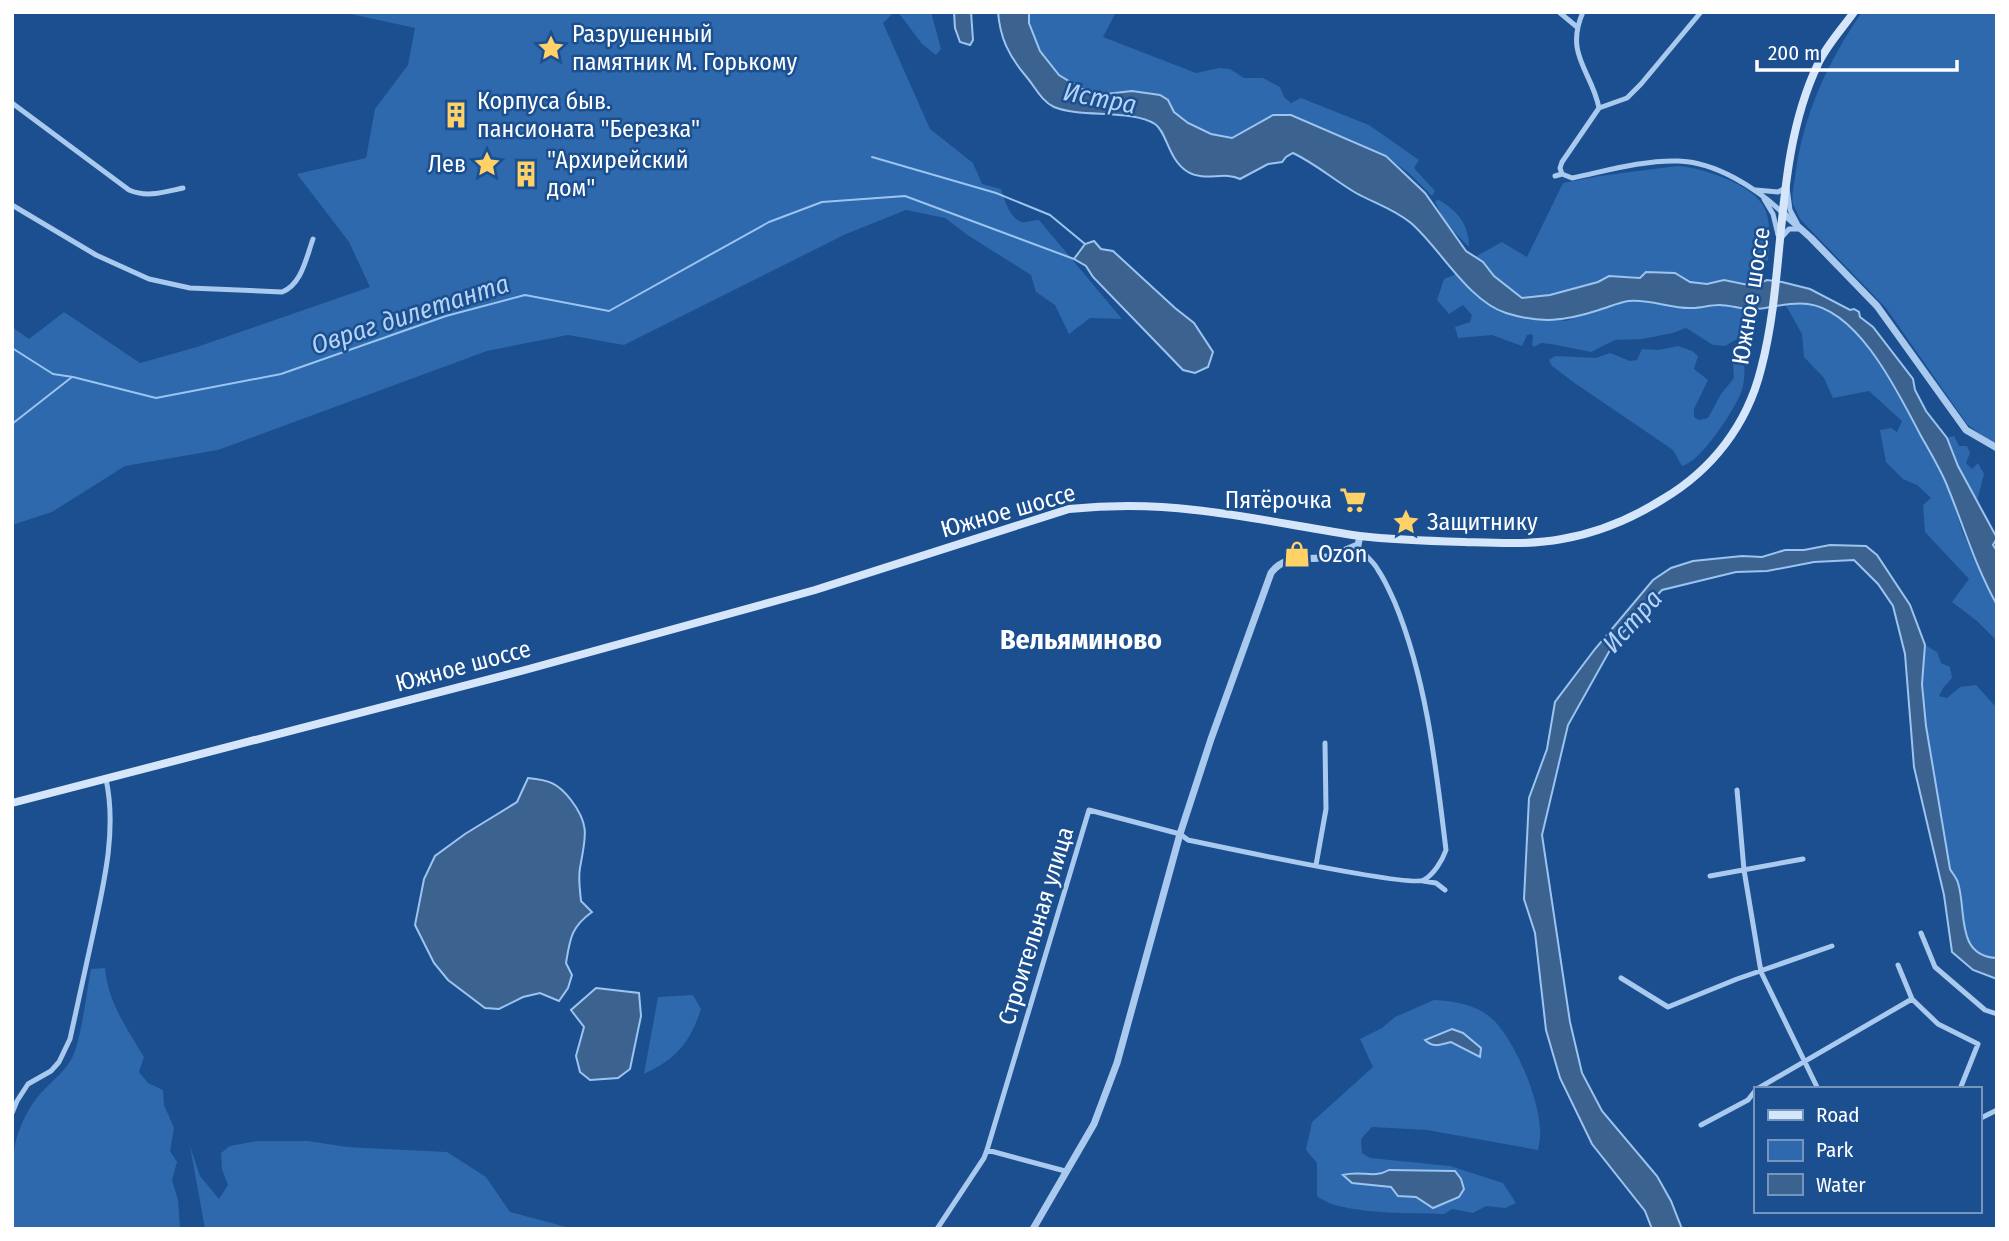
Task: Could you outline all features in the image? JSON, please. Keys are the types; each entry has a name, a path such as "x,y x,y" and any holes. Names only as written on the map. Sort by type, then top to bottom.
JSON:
{"main road":[{"name":"Южное шоссе","path":"12,803 525,670 816,590 1069,509 1109,505 1191,509 1251,516 1359,540 1533,543 1584,534 1626,519 1654,505 1693,479 1731,436 1754,392 1769,326 1783,212 1803,102 1818,62 1854,12"}],"street":[{"path":"1559,12 1577,27"},
{"path":"1583,12 1577,27 1577,50 1585,75 1597,94 1599,108"},
{"path":"1562,174 1559,168 1562,162 1599,108 1627,98 1701,12"},
{"path":"12,103 129,190 149,195 183,188"},
{"path":"1555,176 1562,174 1572,178 1648,163 1679,161 1703,164 1767,198 1877,306 1966,430 1997,448"},
{"path":"1751,189 1778,192 1787,187 1790,210 1800,229"},
{"path":"1751,189 1769,205 1776,224 1779,245"},
{"path":"12,205 96,256 132,273 190,288 282,292 296,284 313,239"},
{"path":"1779,245 1788,229 1800,229"},
{"path":"1033,1229 1094,1124 1117,1063 1180,834 1211,738 1271,573 1286,560 1324,558 1359,540 1362,552 1378,568 1396,606 1408,642 1432,746 1446,850 1442,863 1423,881"},
{"path":"1316,865 1326,809 1325,743"},
{"path":"12,1112 28,1084 51,1071 59,1062 70,1039 106,873 110,798 106,779"},
{"path":"1737,790 1744,870 1761,972 1817,1087"},
{"name":"Строительная улица","path":"987,1150 1089,810 1180,834"},
{"path":"1180,834 1188,840 1316,865 1393,879 1436,883 1445,890"},
{"path":"1710,876 1803,859"},
{"path":"1921,933 1935,967 1985,1010 1997,1014"},
{"path":"1621,978 1668,1006 1832,946"},
{"path":"1898,965 1912,999 1938,1024 1978,1044 1960,1087"},
{"path":"1761,1087 1912,999"},
{"path":"1701,1125 1748,1100 1754,1092"},
{"path":"1981,1118 1997,1111"},
{"path":"937,1229 987,1150 1065,1171"}],"green space":[{"path":"342,12 894,12 883,23 930,129 973,163 982,184 1001,189 1014,217 1024,222 1039,220 1122,319 1090,318 1069,334 1055,305 1036,292 1031,275 945,218 906,210 846,234 624,345 568,335 487,351 218,450 125,466 52,512 12,525 12,327 29,339 64,312 140,363 197,347 370,287 349,242 297,174 366,158 375,109 408,65 415,28"},
{"path":"898,12 931,12 941,49 936,55 922,44"},
{"path":"1029,12 1116,12 1103,37 1196,73 1219,68 1230,69 1244,78 1263,78 1280,87 1284,97 1291,103 1301,98 1369,125 1419,160 1414,168 1435,191 1432,196 1410,174 1386,156 1291,115 1273,115 1232,138 1211,134 1188,123 1174,112 1168,100 1136,92 1100,93 1082,89 1062,77 1045,58 1034,36"},
{"path":"1862,12 1997,12 1997,447 1967,424 1886,308 1800,219 1793,204 1799,154 1810,111 1828,70"},
{"path":"1677,166 1725,178 1758,199 1767,213 1769,227 1768,261 1758,258 1755,263 1763,273 1764,281 1753,286 1724,280 1707,284 1690,282 1675,273 1646,272 1640,277 1603,278 1598,282 1550,295 1522,298 1494,276 1483,262 1473,258 1502,242 1527,257 1563,183"},
{"path":"1439,200 1452,209 1465,225 1469,247 1441,214 1435,201"},
{"path":"1456,274 1478,296 1565,321 1629,301 1690,308 1720,305 1758,309 1756,321 1740,337 1725,346 1713,345 1686,328 1642,339 1615,340 1591,352 1541,343 1534,347 1531,334 1527,335 1522,346 1492,335 1458,338 1455,327 1470,322 1472,315 1463,305 1449,314 1437,300 1444,279"},
{"path":"1785,304 1809,304 1833,313 1852,329 1872,352 1946,482 1963,533 1997,605 1997,641 1952,602 1969,579 1925,532 1923,505 1931,498 1917,485 1903,479 1886,462 1880,430 1891,428 1897,432 1902,421 1869,391 1833,398 1824,378 1804,357 1802,334"},
{"path":"1678,346 1698,356 1694,369 1708,380 1694,409 1694,417 1699,420 1708,418 1721,394 1734,378 1733,364 1737,358 1743,357 1744,369 1742,390 1733,409 1707,445 1690,463 1682,466 1673,450 1576,384 1552,366 1549,360 1555,356 1596,358 1610,353 1630,361 1637,360 1642,349 1659,350"},
{"path":"1954,436 1959,446 1967,446 1970,453 1966,463 1972,469 1978,463 1984,474 1977,501 1958,466 1947,438"},
{"path":"1925,645 1937,652 1941,663 1950,667 1952,678 1939,696 1947,698 1960,687 1976,685 1997,708 1997,958 1974,949 1969,941 1961,894 1956,877 1950,869 1926,726 1922,684"},
{"path":"105,968 114,1003 144,1057 139,1072 148,1083 163,1090 164,1105 174,1128 170,1151 177,1162 172,1180 178,1200 180,1229 12,1229 12,1161 19,1130 36,1099 72,1058 81,1028 91,969"},
{"path":"693,995 701,1009 687,1041 673,1056 644,1074 658,997"},
{"path":"1434,1000 1471,1006 1499,1026 1516,1053 1530,1085 1539,1116 1538,1150 1427,1130 1372,1127 1361,1139 1362,1153 1370,1158 1450,1166 1503,1183 1516,1203 1505,1208 1486,1206 1473,1213 1452,1209 1444,1214 1378,1212 1342,1207 1317,1196 1317,1163 1306,1150 1312,1122 1373,1067 1360,1039 1382,1028 1395,1017"},
{"path":"258,1141 308,1141 347,1147 447,1152 486,1177 510,1212 574,1229 205,1229 190,1146 200,1176 219,1199 228,1185 222,1169 221,1153 230,1146"}],"water":[{"path":"954,12 971,12 973,40 970,45 960,42 955,28"},
{"name":"Истра","path":"998,12 1029,12 1029,23 1040,51 1059,75 1082,89 1105,94 1132,91 1160,95 1168,100 1174,112 1188,123 1211,134 1232,138 1273,115 1291,115 1386,156 1425,193 1466,251 1483,262 1494,276 1522,298 1550,295 1598,282 1609,276 1640,278 1646,272 1675,273 1690,282 1707,284 1724,280 1753,286 1767,280 1782,282 1810,289 1850,310 1854,309 1873,327 1913,379 1915,390 1926,411 1947,438 1958,466 1997,538 1993,545 1997,551 1997,605 1943,477 1889,378 1861,338 1827,310 1801,303 1751,309 1719,305 1684,308 1629,301 1575,317 1553,320 1531,319 1506,313 1492,307 1467,286 1411,223 1356,193 1293,153 1282,162 1268,164 1240,179 1194,175 1176,161 1159,128 1145,119 1054,107 1045,101 1010,54 1003,38"},
{"path":"1094,241 1101,249 1113,251 1194,323 1213,352 1208,367 1195,373 1183,370 1093,277 1086,266 1074,259 1085,244"},
{"name":"Истра","path":"1830,545 1866,546 1877,555 1910,605 1925,645 1922,684 1926,726 1950,869 1957,879 1961,894 1969,941 1974,949 1997,958 1997,979 1973,970 1952,952 1944,895 1914,767 1905,654 1893,606 1878,584 1854,560 1814,562 1767,571 1736,572 1662,590 1615,641 1568,725 1542,835 1570,1022 1582,1073 1602,1111 1657,1176 1682,1229 1652,1229 1645,1211 1592,1144 1560,1078 1546,1030 1535,933 1524,899 1529,798 1547,749 1555,702 1653,580 1671,568 1693,561 1742,556 1762,557 1785,550"},
{"path":"528,778 547,781 557,786 571,800 582,817 585,840 579,876 581,901 592,912 573,934 566,963 572,975 568,988 559,1001 540,993 523,997 499,1009 485,1008 448,980 434,963 415,925 424,879 435,856 517,802"},
{"path":"596,988 639,993 641,1016 630,1069 618,1078 590,1080 580,1072 576,1056 584,1027 571,1010"},
{"path":"1452,1029 1463,1033 1481,1048 1480,1057 1451,1042 1434,1045 1425,1040"},
{"path":"1389,1170 1455,1171 1464,1189 1459,1197 1433,1208 1416,1197 1398,1196 1391,1187 1352,1183 1343,1175 1378,1174"}],"waterway":[{"path":"872,157 996,193 1050,215 1085,244"},
{"name":"Овраг дилетанта","path":"12,348 53,374 156,398 281,374 446,316 525,295 609,311 769,222 822,202 905,196 1074,259"},
{"path":"12,424 72,377"}],"place":[{"name":"Разрушенный памятник М. Горькому","path":"551,48"},
{"name":"Корпуса быв. пансионата \"Березка\"","path":"456,115"},
{"name":"Лев","path":"487,164"},
{"name":"\"Архирейский дом\"","path":"526,174"},
{"name":"Пятёрочка","path":"1353,500"},
{"name":"Защитнику","path":"1406,522"},
{"name":"Ozon","path":"1297,554"}],"district":[{"name":"Вельяминово","path":"1081,639"}]}
